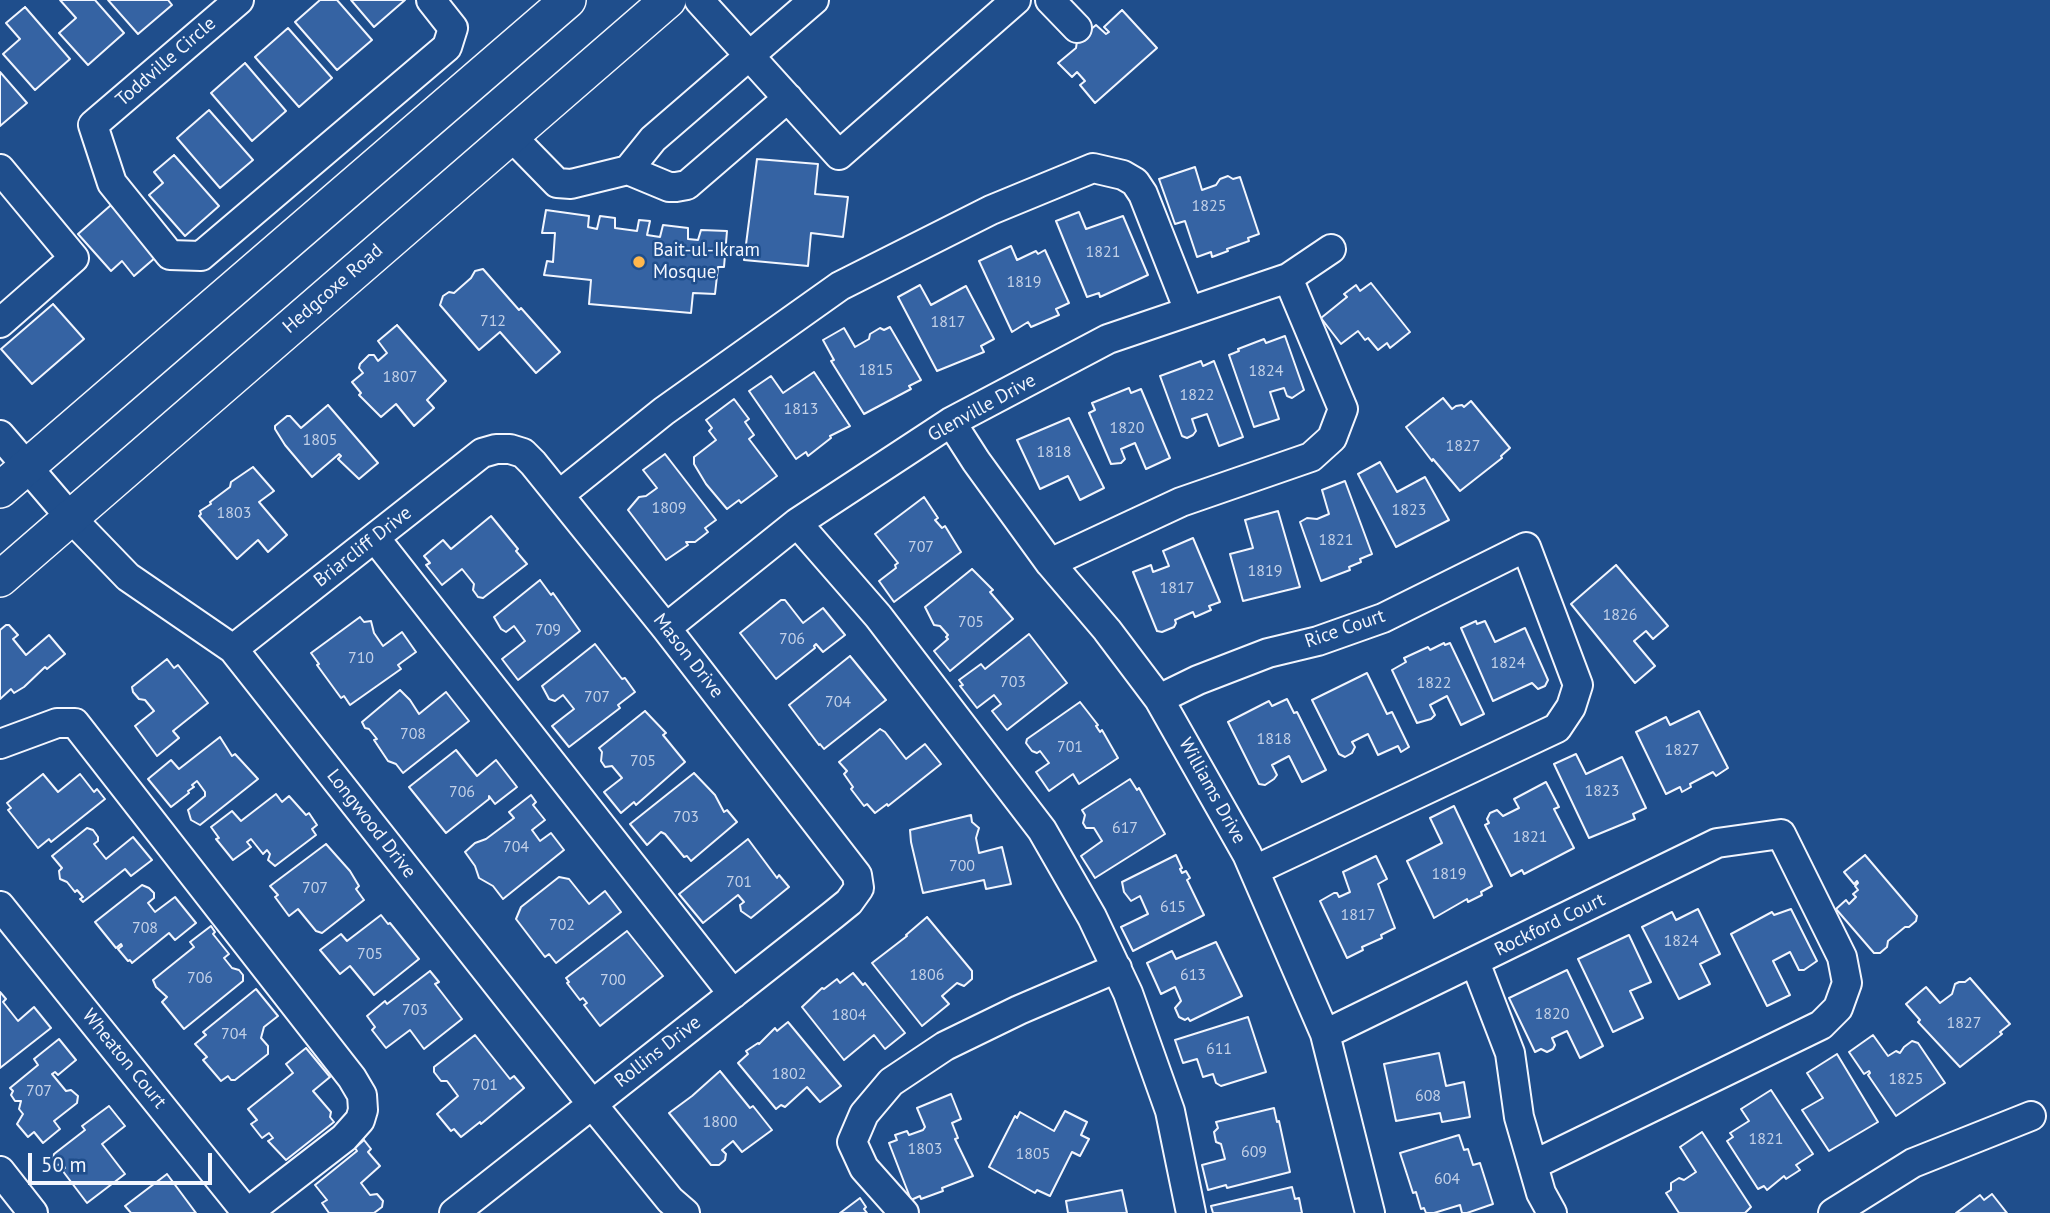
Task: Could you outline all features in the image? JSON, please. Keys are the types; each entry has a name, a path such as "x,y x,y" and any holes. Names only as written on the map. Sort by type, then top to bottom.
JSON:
{"main road":[{"path":"0,490 568,0"},
{"name":"Hedgcoxe Road","path":"0,579 668,0"}],"street":[{"name":"Toddville Circle","path":"239,0 93,125 112,183 170,255 201,256 447,47 453,28 431,0"},
{"path":"699,0 839,155 1016,0"},
{"path":"628,170 653,139 814,0"},
{"path":"1050,0 1077,28"},
{"path":"510,136 557,183 571,184 628,170 668,187 687,185 788,98"},
{"path":"559,495 664,411 840,286 991,210 1093,168 1123,174 1135,182 1143,194 1189,312"},
{"path":"0,169 74,258 0,323"},
{"name":"Glenville Drive","path":"666,628 797,523 951,422 1108,339 1288,278 1331,249"},
{"path":"1050,562 1181,502 1311,457 1332,438 1343,409 1288,278"},
{"name":"Williams Drive","path":"951,422 976,461 1050,562 1107,630 1159,699 1255,870 1325,1034 1370,1213"},
{"name":"Longwood Drive","path":"0,435 70,517 128,577 233,649 592,1104 670,1200 685,1213"},
{"name":"Mason Drive","path":"496,449 523,453 533,463 849,862 857,875 859,888"},
{"name":"Briarcliff Drive","path":"233,649 482,453 496,449"},
{"path":"797,523 878,616 1042,830 1092,917 1128,993 1170,1111 1191,1213"},
{"path":"375,537 733,993"},
{"name":"Rice Court","path":"1159,699 1198,680 1268,653 1318,641 1383,618 1526,547 1577,685 1571,707 1557,728 1255,870"},
{"path":"0,744 57,723 75,723 352,1078 362,1095 363,1110 360,1120 344,1139 247,1213"},
{"name":"Rockford Court","path":"1325,1034 1717,843 1781,834 1842,957 1847,983 1838,1008 1821,1025 1533,1165"},
{"name":"Rollins Drive","path":"454,1213 833,915 849,902 859,888"},
{"name":"Wheaton Court","path":"0,906 247,1213"},
{"path":"1475,962 1510,1053 1519,1117 1541,1193 1552,1213"},
{"path":"904,1213 864,1168 852,1142 864,1114 891,1082 945,1046 1116,968"},
{"path":"1833,1213 1913,1163 2031,1116"},
{"path":"0,1171 33,1213"}],"building":[{"path":"60,0 95,0 124,33 88,65 59,33 76,18"},
{"path":"108,0 168,0 172,5 138,34"},
{"path":"320,0 337,0 372,40 337,70 295,22"},
{"path":"351,0 405,0 374,27"},
{"path":"25,7 70,59 35,90 3,54 20,39 6,23"},
{"path":"1122,10 1157,48 1095,103 1080,85 1085,81 1077,72 1072,77 1058,63 1076,48 1077,41 1096,25 1106,34 1109,32 1104,27"},
{"path":"288,28 332,78 299,107 255,57"},
{"path":"245,63 286,111 252,141 211,93"},
{"path":"0,72 27,103 0,126"},
{"path":"209,110 253,160 220,188 177,138"},
{"path":"174,155 219,206 185,236 149,195 163,183 154,172"},
{"path":"757,159 818,164 815,194 848,197 843,237 811,233 808,266 744,260"},
{"path":"1195,167 1202,190 1216,185 1220,179 1228,176 1233,179 1240,177 1259,234 1212,257 1211,252 1197,257 1185,221 1175,224 1159,179"},
{"path":"111,205 156,257 134,276 122,261 111,271 78,234"},
{"name":"Bait-ul-Ikram Mosque","path":"546,210 589,216 588,227 597,229 600,216 615,218 615,228 637,231 639,220 650,221 647,235 660,237 663,225 688,228 688,239 698,240 701,230 727,231 724,267 718,267 715,294 693,293 691,313 589,304 591,280 544,275 547,261 553,262 555,233 542,233"},
{"path":"1079,212 1086,229 1123,216 1148,275 1100,297 1099,293 1087,297 1056,221"},
{"path":"1011,246 1017,260 1045,250 1069,303 1056,309 1059,315 1031,327 1028,322 1012,332 979,261"},
{"path":"483,269 560,352 536,373 500,332 479,350 440,305 443,296 449,292 454,293 475,271"},
{"path":"1371,283 1410,332 1390,348 1387,343 1378,350 1358,331 1341,344 1321,318 1347,297 1344,294 1356,285 1360,291"},
{"path":"920,285 931,305 966,286 994,339 981,346 984,352 937,371 898,297"},
{"path":"53,304 84,339 32,384 1,349"},
{"path":"397,325 446,381 427,400 434,408 414,426 396,404 381,417 359,395 361,393 352,382 363,373 359,368 360,364 369,355 374,355 378,361 387,353 378,341"},
{"path":"890,327 921,380 909,386 911,389 864,414 831,361 834,360 823,340 844,328 855,347 869,339 870,334 880,328 884,330"},
{"path":"1285,336 1304,390 1292,398 1287,396 1284,388 1270,392 1279,419 1254,427 1229,355 1264,339 1266,343"},
{"path":"1201,361 1203,366 1214,361 1243,437 1219,446 1207,414 1192,419 1196,431 1193,435 1187,438 1182,436 1160,376"},
{"path":"814,372 850,426 830,436 831,438 808,456 806,452 796,459 749,391 771,376 783,393"},
{"path":"1129,388 1131,393 1141,389 1170,458 1146,469 1135,443 1121,449 1125,459 1121,463 1111,464 1089,413 1095,410 1092,403"},
{"path":"1443,398 1452,409 1462,405 1464,407 1471,401 1510,448 1502,458 1460,491 1406,427"},
{"path":"734,399 749,419 745,422 754,435 749,439 777,476 741,503 739,500 727,509 706,484 694,464 694,457 716,440 709,431 712,428 706,420"},
{"path":"328,405 378,463 359,479 338,459 341,456 339,454 312,477 275,429 287,416 301,428"},
{"path":"1069,418 1104,488 1080,500 1068,476 1040,489 1017,440"},
{"path":"665,454 716,520 705,528 708,532 695,542 686,542 688,545 666,560 628,510 639,497 646,496 657,488 643,470"},
{"path":"1380,462 1397,492 1425,477 1449,520 1396,547 1358,474"},
{"path":"253,467 274,491 259,502 287,535 268,552 258,540 237,559 199,516 200,511 230,487 231,482"},
{"path":"1345,481 1372,554 1349,567 1350,570 1321,581 1300,522 1329,514 1322,490"},
{"path":"924,497 938,518 935,520 942,528 945,526 961,552 894,602 879,581 896,568 898,563 875,534"},
{"path":"1278,511 1300,587 1243,601 1230,554 1253,548 1245,520"},
{"path":"491,516 527,564 483,598 478,597 473,590 474,584 462,569 442,585 426,565 430,563 424,556 443,540 451,549"},
{"path":"1193,538 1220,602 1209,606 1211,610 1195,617 1193,612 1175,620 1174,627 1162,632 1157,631 1133,572 1151,565 1153,572 1169,566 1163,551"},
{"path":"1616,565 1668,626 1653,639 1646,631 1634,641 1655,666 1635,683 1571,604"},
{"path":"972,569 993,590 990,592 1013,619 950,671 934,651 948,639 948,635 940,626 934,625 925,607"},
{"path":"540,580 551,595 553,593 580,631 518,680 502,659 525,641 514,626 506,632 501,629 494,617"},
{"path":"781,600 785,600 803,623 823,608 845,635 823,652 816,644 815,648 776,679 740,633"},
{"path":"360,617 364,622 371,621 374,633 383,646 402,632 416,652 398,665 401,669 350,705 344,696 341,698 311,653"},
{"path":"1476,621 1477,624 1485,621 1495,642 1525,628 1548,680 1545,686 1538,689 1532,683 1493,701 1461,628"},
{"path":"6,625 18,635 13,639 26,655 49,635 65,654 47,669 45,667 24,687 14,693 11,689 0,699 0,630"},
{"path":"1029,634 1067,683 1007,730 992,711 1001,704 994,695 977,708 960,686 963,685 959,680 981,664 985,669"},
{"path":"1450,643 1484,714 1461,725 1447,696 1430,705 1435,715 1431,719 1417,723 1392,670 1406,662 1404,658"},
{"path":"595,644 635,692 618,705 620,708 569,747 552,726 574,709 563,695 555,701 549,699 542,686"},
{"path":"850,656 886,700 824,749 789,705"},
{"path":"167,659 174,668 178,665 208,703 173,731 179,738 157,756 135,726 154,711 145,700 139,699 132,687"},
{"path":"1367,673 1387,714 1392,712 1409,747 1401,752 1398,746 1378,755 1368,734 1352,742 1355,747 1352,753 1345,757 1339,754 1312,700"},
{"path":"400,690 419,714 446,692 469,721 403,773 396,764 388,761 374,740 377,739 362,722"},
{"path":"1287,699 1294,713 1297,712 1326,770 1302,782 1289,756 1272,765 1277,775 1274,779 1265,785 1259,784 1228,722 1269,701 1272,706"},
{"path":"1080,702 1098,725 1096,726 1100,732 1102,730 1118,758 1079,784 1073,774 1049,791 1036,772 1049,763 1040,751 1032,751 1026,743 1027,739"},
{"path":"645,711 666,733 663,735 685,762 636,805 634,802 621,813 604,792 622,778 612,766 605,767 599,748"},
{"path":"1699,711 1728,768 1716,776 1713,772 1690,784 1691,787 1682,792 1680,787 1666,794 1636,732 1666,717 1670,725"},
{"path":"880,729 906,759 925,744 941,764 888,806 887,804 875,813 867,804 864,806 851,789 853,787 844,774 847,771 839,762"},
{"path":"220,737 232,756 235,754 258,779 200,825 191,820 188,810 205,796 197,781 189,793 171,807 148,779 171,760 179,769"},
{"path":"456,750 477,776 496,760 517,787 495,804 489,796 489,799 446,833 409,787"},
{"path":"1576,754 1586,774 1622,757 1646,808 1633,814 1635,819 1589,838 1554,764"},
{"path":"694,773 715,795 724,812 727,810 737,822 691,861 687,856 684,857 665,834 661,832 647,845 630,824"},
{"path":"43,774 58,792 80,774 94,792 97,789 105,799 51,842 49,839 38,848 8,810 11,808 7,803"},
{"path":"1130,779 1137,790 1139,788 1165,834 1095,878 1081,856 1102,841 1094,828 1086,828 1082,810"},
{"path":"1546,782 1559,807 1554,809 1574,848 1524,874 1522,870 1511,876 1485,825 1489,823 1487,819 1490,813 1497,810 1503,816 1519,808 1514,799"},
{"path":"276,794 282,802 289,796 306,815 309,813 317,825 312,829 316,835 275,866 268,860 270,854 267,850 263,854 251,839 247,842 251,847 233,860 216,839 219,838 211,827 232,811 241,821"},
{"path":"531,795 536,802 533,805 545,820 532,830 540,841 551,833 564,850 503,899 493,886 479,878 475,866 465,852 514,818 509,812"},
{"path":"1454,806 1492,886 1481,892 1482,895 1468,902 1467,899 1434,918 1407,861 1442,843 1430,818"},
{"path":"971,815 972,822 979,828 976,838 979,853 1002,847 1011,884 986,889 984,880 923,893 910,830"},
{"path":"87,828 93,830 98,837 94,844 106,859 133,837 152,860 131,876 125,869 83,902 80,899 83,897 77,890 75,892 67,882 60,879 59,871 62,868 52,856"},
{"path":"748,839 777,878 779,875 789,887 751,918 741,911 740,905 744,902 738,895 703,923 679,894"},
{"path":"326,844 350,871 359,886 356,889 364,900 322,933 316,931 298,909 289,916 270,886"},
{"path":"1176,855 1182,873 1186,871 1190,878 1187,880 1204,915 1133,951 1121,927 1148,914 1140,896 1131,901 1124,892 1122,882"},
{"path":"1865,855 1917,916 1916,921 1888,941 1887,947 1880,953 1874,953 1836,909 1846,900 1849,904 1856,897 1853,894 1858,890 1855,886 1858,883 1857,881 1854,884 1844,872"},
{"path":"1376,856 1387,879 1378,884 1395,928 1347,958 1320,901 1334,893 1339,897 1350,892 1343,872"},
{"path":"559,877 569,879 589,904 605,891 621,912 556,963 549,954 545,957 516,919 521,907"},
{"path":"142,885 154,893 154,898 148,903 155,912 175,897 196,923 175,940 169,933 132,963 118,949 121,944 116,948 95,922"},
{"path":"1698,909 1720,954 1700,964 1710,984 1679,999 1642,927 1672,912 1676,920"},
{"path":"1791,909 1817,961 1804,970 1799,970 1790,952 1773,961 1790,995 1767,1006 1731,934 1772,912 1774,915"},
{"path":"381,915 419,959 374,995 350,966 340,974 320,950 341,934 347,941"},
{"path":"927,917 972,971 972,979 964,986 957,983 942,996 949,1004 922,1026 872,963"},
{"path":"211,926 215,932 213,934 229,954 224,958 232,968 239,970 243,981 184,1029 162,1002 167,997 156,987 153,980 194,947 190,942"},
{"path":"627,931 663,976 600,1026 584,1005 587,1003 583,998 580,1000 566,978"},
{"path":"1629,935 1651,982 1630,991 1643,1018 1613,1032 1578,959"},
{"path":"1216,942 1242,996 1190,1021 1188,1018 1185,1020 1179,1017 1175,1008 1181,1001 1175,987 1161,994 1147,963 1172,951 1176,959"},
{"path":"1567,970 1603,1046 1580,1058 1567,1031 1552,1038 1555,1045 1553,1049 1535,1052 1509,998"},
{"path":"430,971 439,982 435,984 462,1019 424,1049 410,1030 386,1048 372,1030 375,1027 367,1016"},
{"path":"853,973 863,985 865,983 905,1033 885,1049 874,1035 844,1060 802,1007 822,988 837,979 840,983"},
{"path":"1970,978 2010,1024 2000,1032 2002,1034 1960,1067 1918,1022 1920,1020 1906,1004 1926,987 1940,1003 1952,994 1955,984"},
{"path":"256,989 278,1016 264,1027 261,1038 268,1046 268,1054 235,1080 228,1076 221,1081 203,1060 207,1057 195,1044 206,1035 203,1032"},
{"path":"0,992 6,999 3,1002 18,1021 34,1007 51,1028 0,1068"},
{"path":"1248,1017 1266,1072 1221,1086 1216,1083 1213,1074 1203,1077 1197,1059 1183,1063 1175,1040"},
{"path":"788,1022 841,1086 820,1102 807,1087 785,1107 781,1105 776,1109 738,1063 748,1054 746,1051 759,1044 775,1028 777,1031"},
{"path":"475,1035 510,1079 514,1076 524,1088 461,1137 454,1129 451,1131 437,1114 458,1096 447,1081 441,1081 434,1072 434,1067"},
{"path":"1873,1035 1888,1056 1896,1051 1900,1053 1912,1041 1918,1043 1945,1083 1896,1116 1868,1075 1869,1071 1864,1074 1849,1052"},
{"path":"59,1039 76,1060 58,1075 55,1072 52,1074 66,1091 71,1090 78,1096 77,1103 54,1121 60,1129 43,1143 34,1132 28,1137 17,1124 23,1114 19,1109 21,1101 15,1101 10,1088 38,1065 34,1059"},
{"path":"306,1048 330,1077 313,1091 331,1112 330,1117 334,1122 286,1160 268,1141 273,1138 269,1133 262,1138 251,1124 257,1120 248,1109 293,1073 286,1064"},
{"path":"1439,1053 1446,1086 1464,1082 1470,1117 1442,1122 1440,1113 1396,1121 1384,1064"},
{"path":"1837,1054 1878,1122 1829,1151 1802,1110 1823,1098 1807,1073"},
{"path":"720,1071 772,1130 742,1152 733,1141 722,1150 726,1154 725,1160 719,1165 711,1165 669,1113"},
{"path":"1771,1090 1813,1154 1796,1165 1800,1170 1786,1179 1784,1176 1767,1190 1764,1186 1758,1189 1727,1141 1733,1137 1730,1133 1749,1121 1741,1109"},
{"path":"951,1094 961,1119 952,1123 958,1138 955,1139 973,1176 942,1188 943,1191 911,1200 889,1143 897,1140 895,1135 907,1131 909,1135 923,1130 925,1127 917,1108"},
{"path":"109,1106 125,1126 102,1144 125,1174 87,1203 62,1170 65,1168 63,1164 57,1165 53,1159 54,1154 85,1130 82,1126"},
{"path":"1274,1108 1290,1172 1227,1188 1226,1185 1208,1190 1202,1165 1225,1159 1221,1144 1216,1142 1216,1122"},
{"path":"1065,1111 1087,1122 1081,1135 1089,1139 1080,1156 1072,1152 1050,1196 1037,1190 1035,1193 989,1167 1015,1116 1017,1118 1020,1112 1054,1131"},
{"path":"1702,1132 1751,1207 1745,1213 1679,1213 1666,1193 1671,1190 1671,1183 1679,1178 1684,1180 1696,1172 1680,1147"},
{"path":"1459,1135 1464,1150 1468,1149 1473,1165 1480,1163 1493,1204 1467,1213 1462,1213 1460,1205 1426,1213 1424,1208 1421,1209 1416,1192 1413,1193 1400,1153"},
{"path":"364,1140 371,1149 368,1152 380,1166 361,1183 370,1195 377,1194 383,1201 382,1207 374,1213 329,1213 322,1203 327,1200 315,1185 357,1151 355,1148"},
{"path":"167,1174 196,1213 131,1213 125,1206"},
{"path":"1292,1187 1295,1199 1299,1198 1302,1213 1213,1213 1211,1206"},
{"path":"1122,1190 1127,1213 1068,1213 1066,1201"},
{"path":"1992,1194 2007,1213 1956,1213 1980,1195 1984,1200"},
{"path":"860,1198 867,1213 840,1213"}],"place":[{"name":"Bait-ul-Ikram Mosque","path":"639,262"}]}
